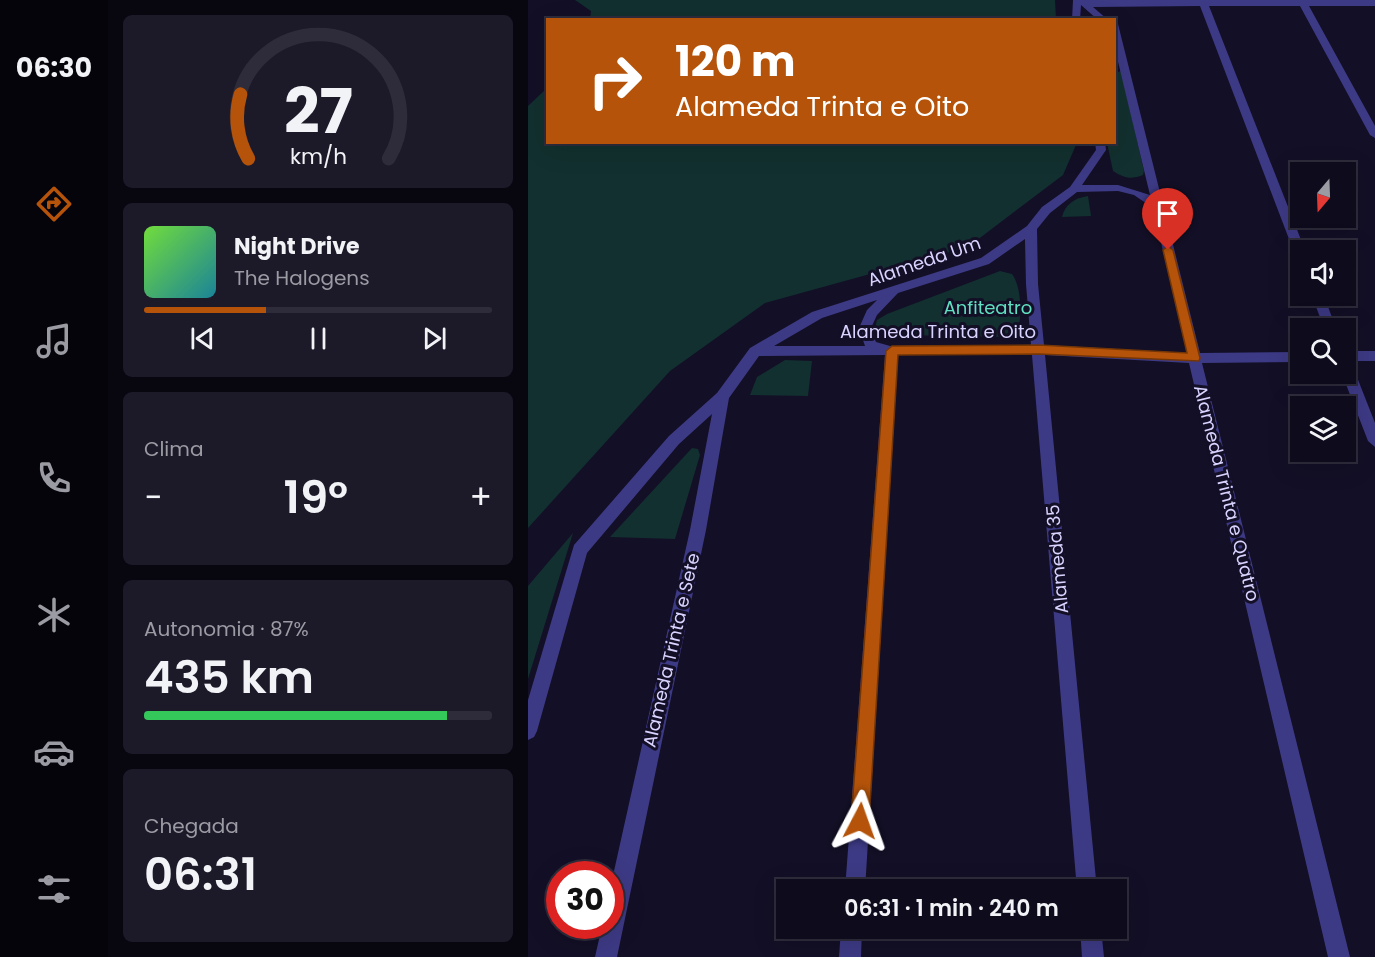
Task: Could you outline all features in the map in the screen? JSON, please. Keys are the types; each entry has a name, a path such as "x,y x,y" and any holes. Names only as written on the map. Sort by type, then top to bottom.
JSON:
{"street":[{"path":"1081,1 1375,3"},
{"path":"1077,18 1081,1"},
{"path":"1081,1 1102,18"},
{"name":"Alameda Trinta e Quatro","path":"1113,18 1112,12 1115,6 1126,2"},
{"path":"1203,3 1295,240"},
{"path":"1303,3 1375,135"},
{"name":"Alameda Trinta e Quatro","path":"1116,39 1120,66 1158,206 1339,957"},
{"name":"Alameda Um","path":"755,351 817,315 985,261 1031,229 1046,210 1074,189 1101,150 1100,144"},
{"path":"1074,189 1124,189 1143,194 1158,206"},
{"name":"Alameda 35","path":"1031,229 1039,350 1086,879"},
{"path":"856,879 892,351 871,345 865,328 872,313 894,292"},
{"name":"Alameda Trinta e Oito","path":"755,351 1039,350 1194,358 1290,357"},
{"name":"Alameda Trinta e Sete","path":"606,957 699,530 722,397 755,351"},
{"path":"1356,356 1375,356"},
{"path":"1353,384 1375,441"},
{"path":"528,730 580,550 674,440 722,397"},
{"path":"850,957 851,939"},
{"path":"1091,939 1093,957"}],"green space":[{"path":"575,0 1055,0 1056,18 590,18 591,11"},
{"path":"1121,71 1144,171 1143,175 1131,178 1113,171 1107,144 1116,144 1116,73"},
{"path":"546,89 546,144 1076,145 1063,175 968,247 765,303 670,371 528,528 528,106"},
{"path":"1088,196 1091,216 1062,217 1071,202"},
{"name":"Anfiteatro","path":"1000,271 1012,274 1018,287 1020,312 1017,334 1007,337 899,335 883,334 875,328 877,320 887,314"},
{"path":"785,360 812,361 808,396 750,395 757,377"},
{"path":"692,448 698,449 700,455 675,539 610,537"},
{"path":"573,533 528,679 528,586"}],"route":[{"path":"860,821 892,351 1039,350 1194,358 1168,250"}]}
